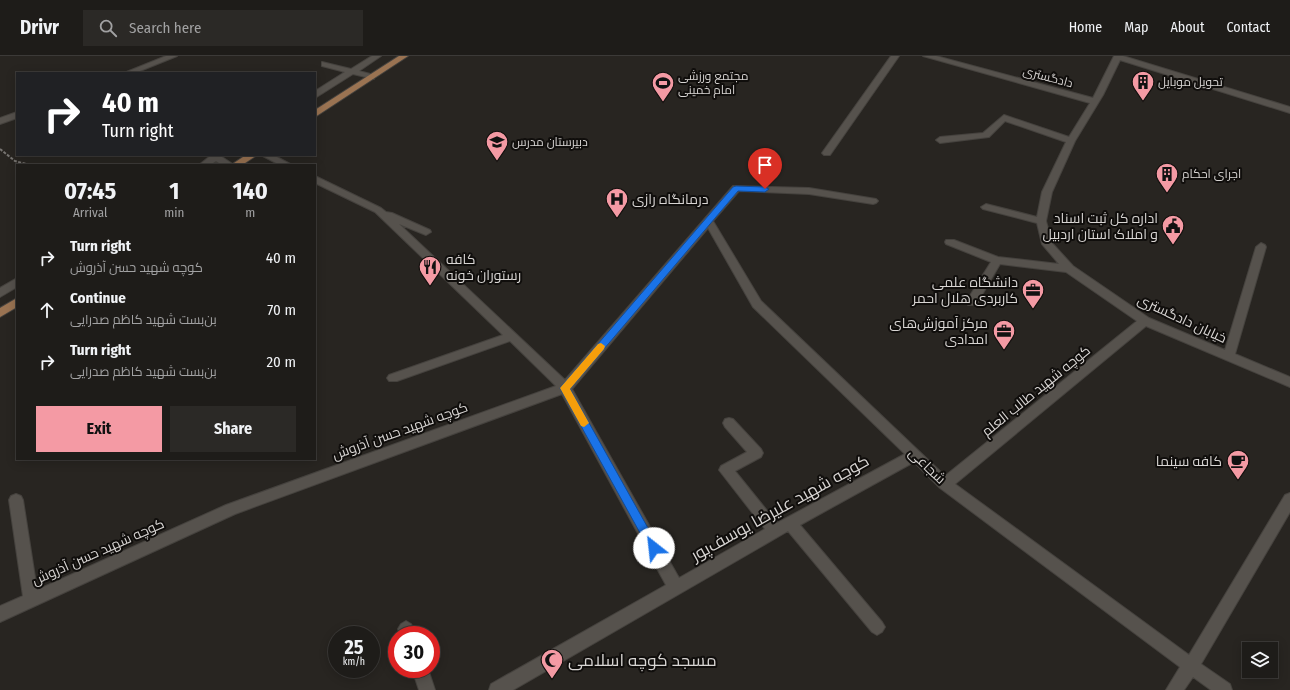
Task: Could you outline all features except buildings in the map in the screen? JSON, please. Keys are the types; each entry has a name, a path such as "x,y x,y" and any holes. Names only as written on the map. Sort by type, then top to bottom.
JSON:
{"main road":[{"path":"316,113 404,56"},
{"path":"238,164 250,156"},
{"path":"0,313 16,303"}],"street":[{"path":"131,72 173,56"},
{"path":"316,94 377,56"},
{"path":"827,153 895,56"},
{"name":"دادگستری","path":"927,56 1096,98"},
{"path":"952,56 1096,98"},
{"path":"1118,56 1290,110"},
{"name":"خیابان دادگستری","path":"1118,56 1071,141 1047,192 1041,221 1047,244 1069,269 1145,320 1290,382"},
{"path":"325,64 371,77"},
{"path":"0,121 16,114"},
{"path":"940,140 986,135 1004,118 1071,141"},
{"path":"205,164 215,156 227,164"},
{"path":"268,156 285,164"},
{"path":"316,179 426,232"},
{"name":"کوچه شهید حسن آذروش","path":"0,614 231,509 565,388 736,188 809,191 873,201"},
{"path":"986,207 1041,221"},
{"path":"378,210 565,388 676,588"},
{"name":"شجاعی","path":"708,220 757,304 945,484 1224,690"},
{"path":"950,242 997,260 1069,269"},
{"path":"1229,356 1261,247"},
{"path":"972,302 997,260"},
{"path":"0,293 16,283"},
{"name":"کوچه شهید طالب العلم","path":"945,484 1145,320"},
{"path":"393,378 512,336"},
{"path":"729,423 756,453 726,470 775,531"},
{"name":"کوچه شهید علیرضا یوسف‌پور","path":"497,690 775,531 915,455"},
{"path":"1174,690 1191,666 1290,499"},
{"path":"16,500 31,600"},
{"path":"790,523 877,627"},
{"path":"423,678 427,690"}],"path":[{"path":"0,149 15,161 26,164"}],"slow traffic":[{"path":"584,423 565,388 601,346"}],"place":[{"name":"مجتمع ورزشی امام خمینی","path":"663,102"},
{"name":"تحویل موبایل","path":"1143,102"},
{"name":"دبیرستان مدرس","path":"497,162"},
{"name":"اجرای احکام","path":"1167,194"},
{"name":"درمانگاه رازی","path":"617,218"},
{"name":"اداره کل ثبت اسناد و املاک استان اردبیل","path":"1173,246"},
{"name":"کافه رستوران خونه","path":"430,286"},
{"name":"دانشگاه علمی کاربردی هلال احمر","path":"1033,310"},
{"name":"مرکز آموزش‌های امدادی","path":"1004,350"},
{"name":"کافه سینما","path":"1238,480"},
{"name":"مسجد کوچه اسلامی","path":"552,680"}],"route":[{"path":"654,548 565,388 736,188 765,189"}]}
